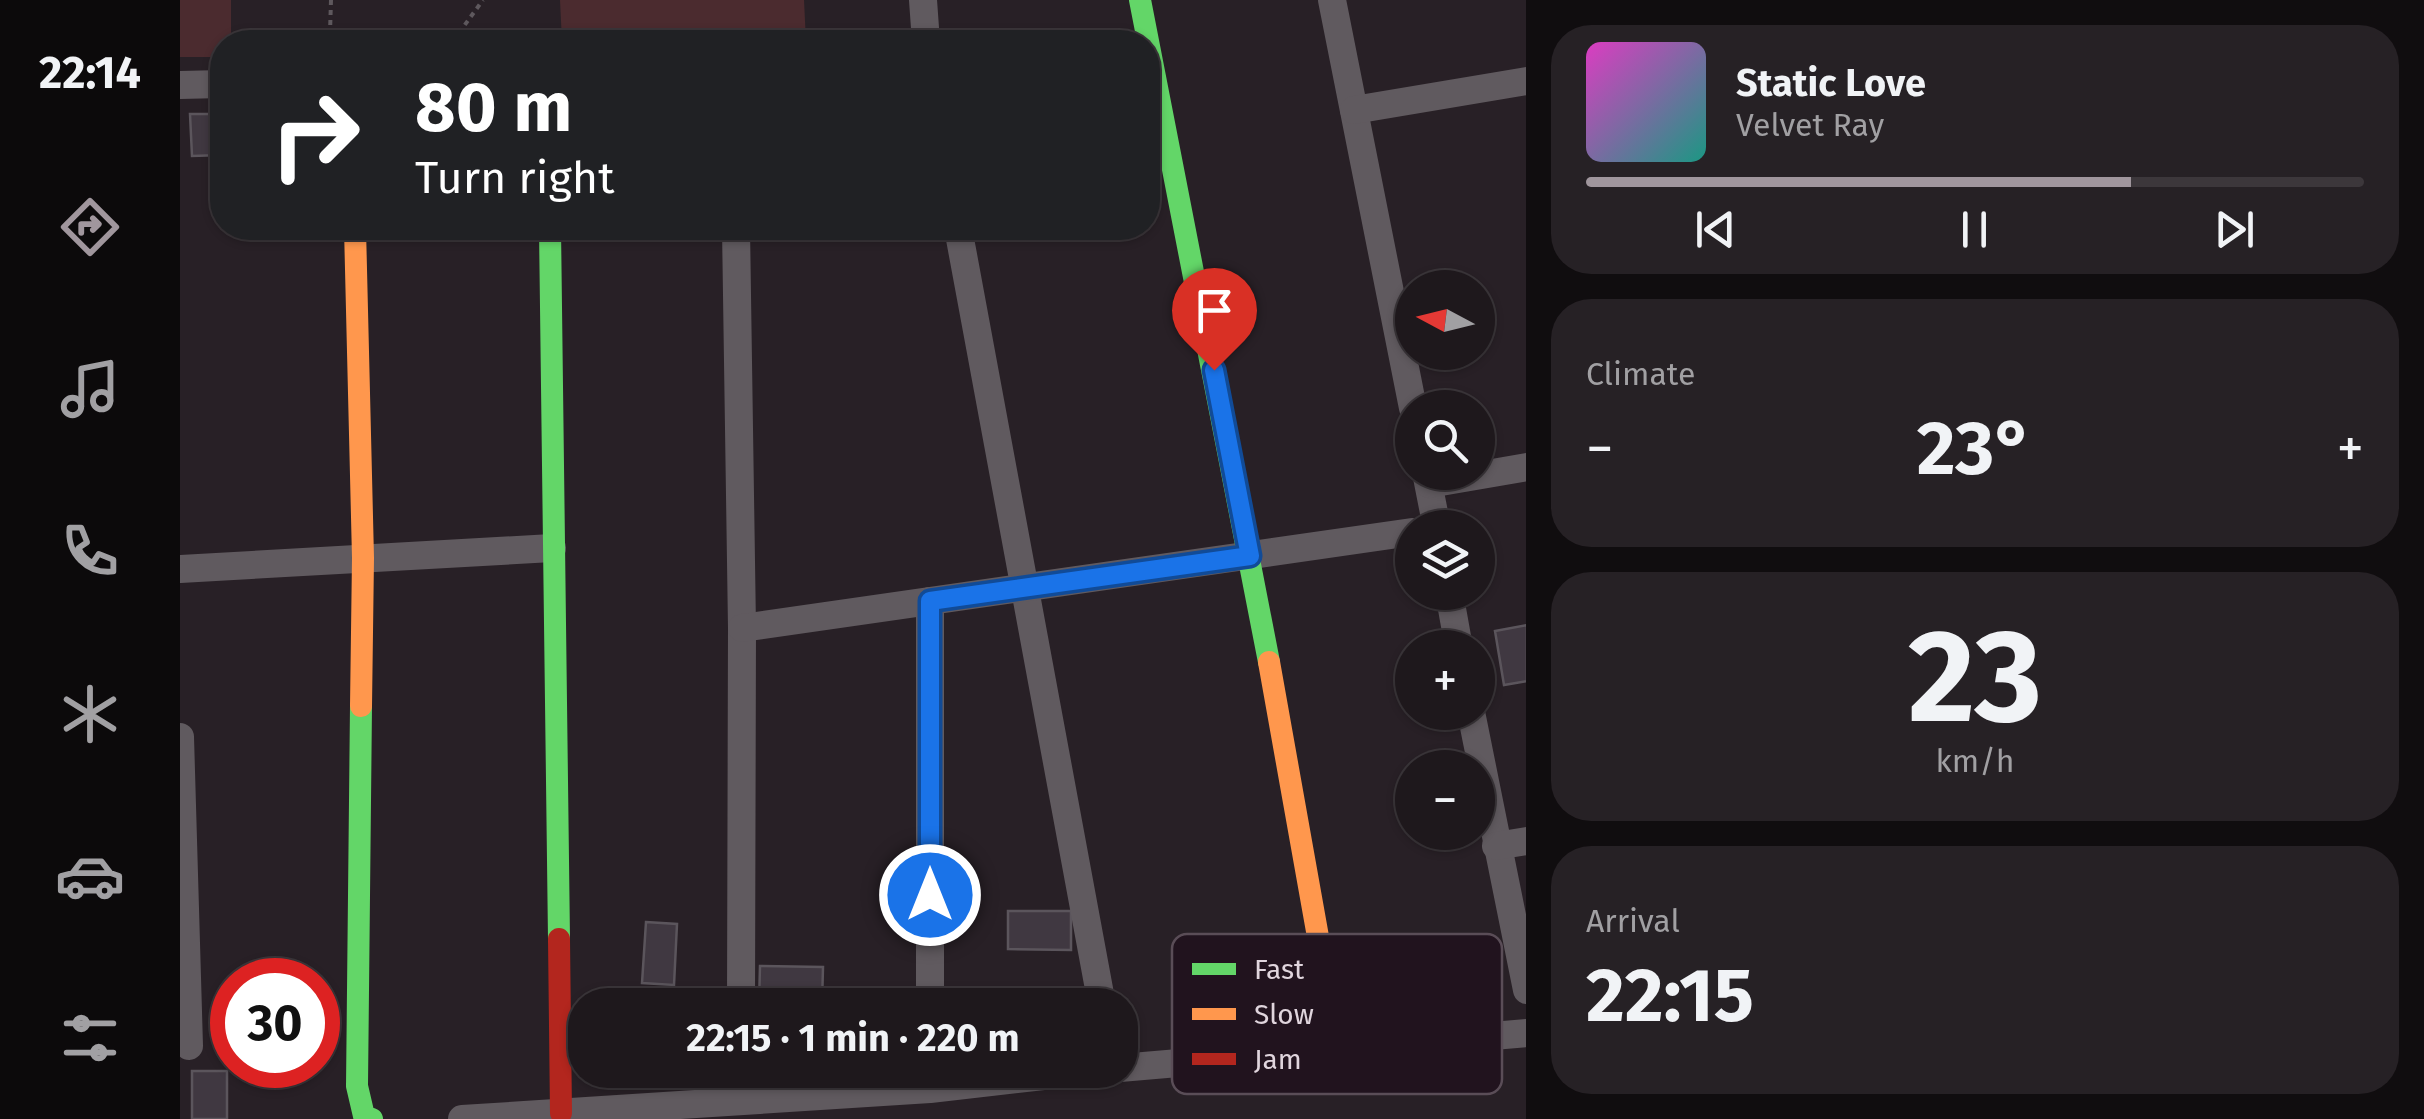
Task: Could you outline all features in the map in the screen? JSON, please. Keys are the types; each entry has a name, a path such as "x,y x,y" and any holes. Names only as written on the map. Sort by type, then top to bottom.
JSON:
{"street":[{"path":"924,0 925,30"},
{"path":"1140,0 1146,30"},
{"path":"1332,0 1409,390"},
{"path":"1354,110 1526,81"},
{"path":"180,85 210,84"},
{"path":"1160,101 1250,556 1317,934"},
{"path":"354,240 362,558 357,1086 364,1116 372,1119"},
{"path":"550,240 562,1113"},
{"path":"736,240 742,628 741,988"},
{"path":"960,240 1099,988"},
{"path":"1495,471 1526,468"},
{"path":"742,628 1395,535"},
{"path":"180,569 552,548"},
{"path":"930,601 930,988"},
{"path":"1475,730 1526,990"},
{"path":"180,737 189,1046"},
{"path":"1496,846 1526,841"},
{"path":"1138,1066 1172,1063"},
{"path":"740,1088 740,1100"},
{"path":"462,1119 854,1088"}],"path":[{"path":"330,30 331,0"},
{"path":"461,30 482,0"}],"shaded area":[{"path":"180,0 231,0 231,30 210,30 210,57 180,57"},
{"path":"560,0 804,0 805,30 561,30"}],"building":[{"path":"190,114 210,114 210,155 192,156"},
{"path":"1526,625 1526,681 1504,685 1495,631"},
{"path":"1008,911 1071,911 1071,950 1008,949"},
{"path":"646,922 677,924 674,985 642,983"},
{"path":"760,966 823,967 822,988 759,988"},
{"path":"192,1071 210,1071 210,1088 227,1088 227,1119 192,1119"}],"traffic: fast":[{"path":"1140,0 1146,30"},
{"path":"1160,103 1269,662"},
{"path":"550,240 559,939"},
{"path":"361,706 357,1086 364,1116 372,1119"}],"traffic: slow":[{"path":"355,240 363,558 361,706"},
{"path":"1269,662 1317,934"}],"traffic: jam":[{"path":"559,939 561,1113"}],"route":[{"path":"930,895 930,601 1250,556 1214,370"}]}
